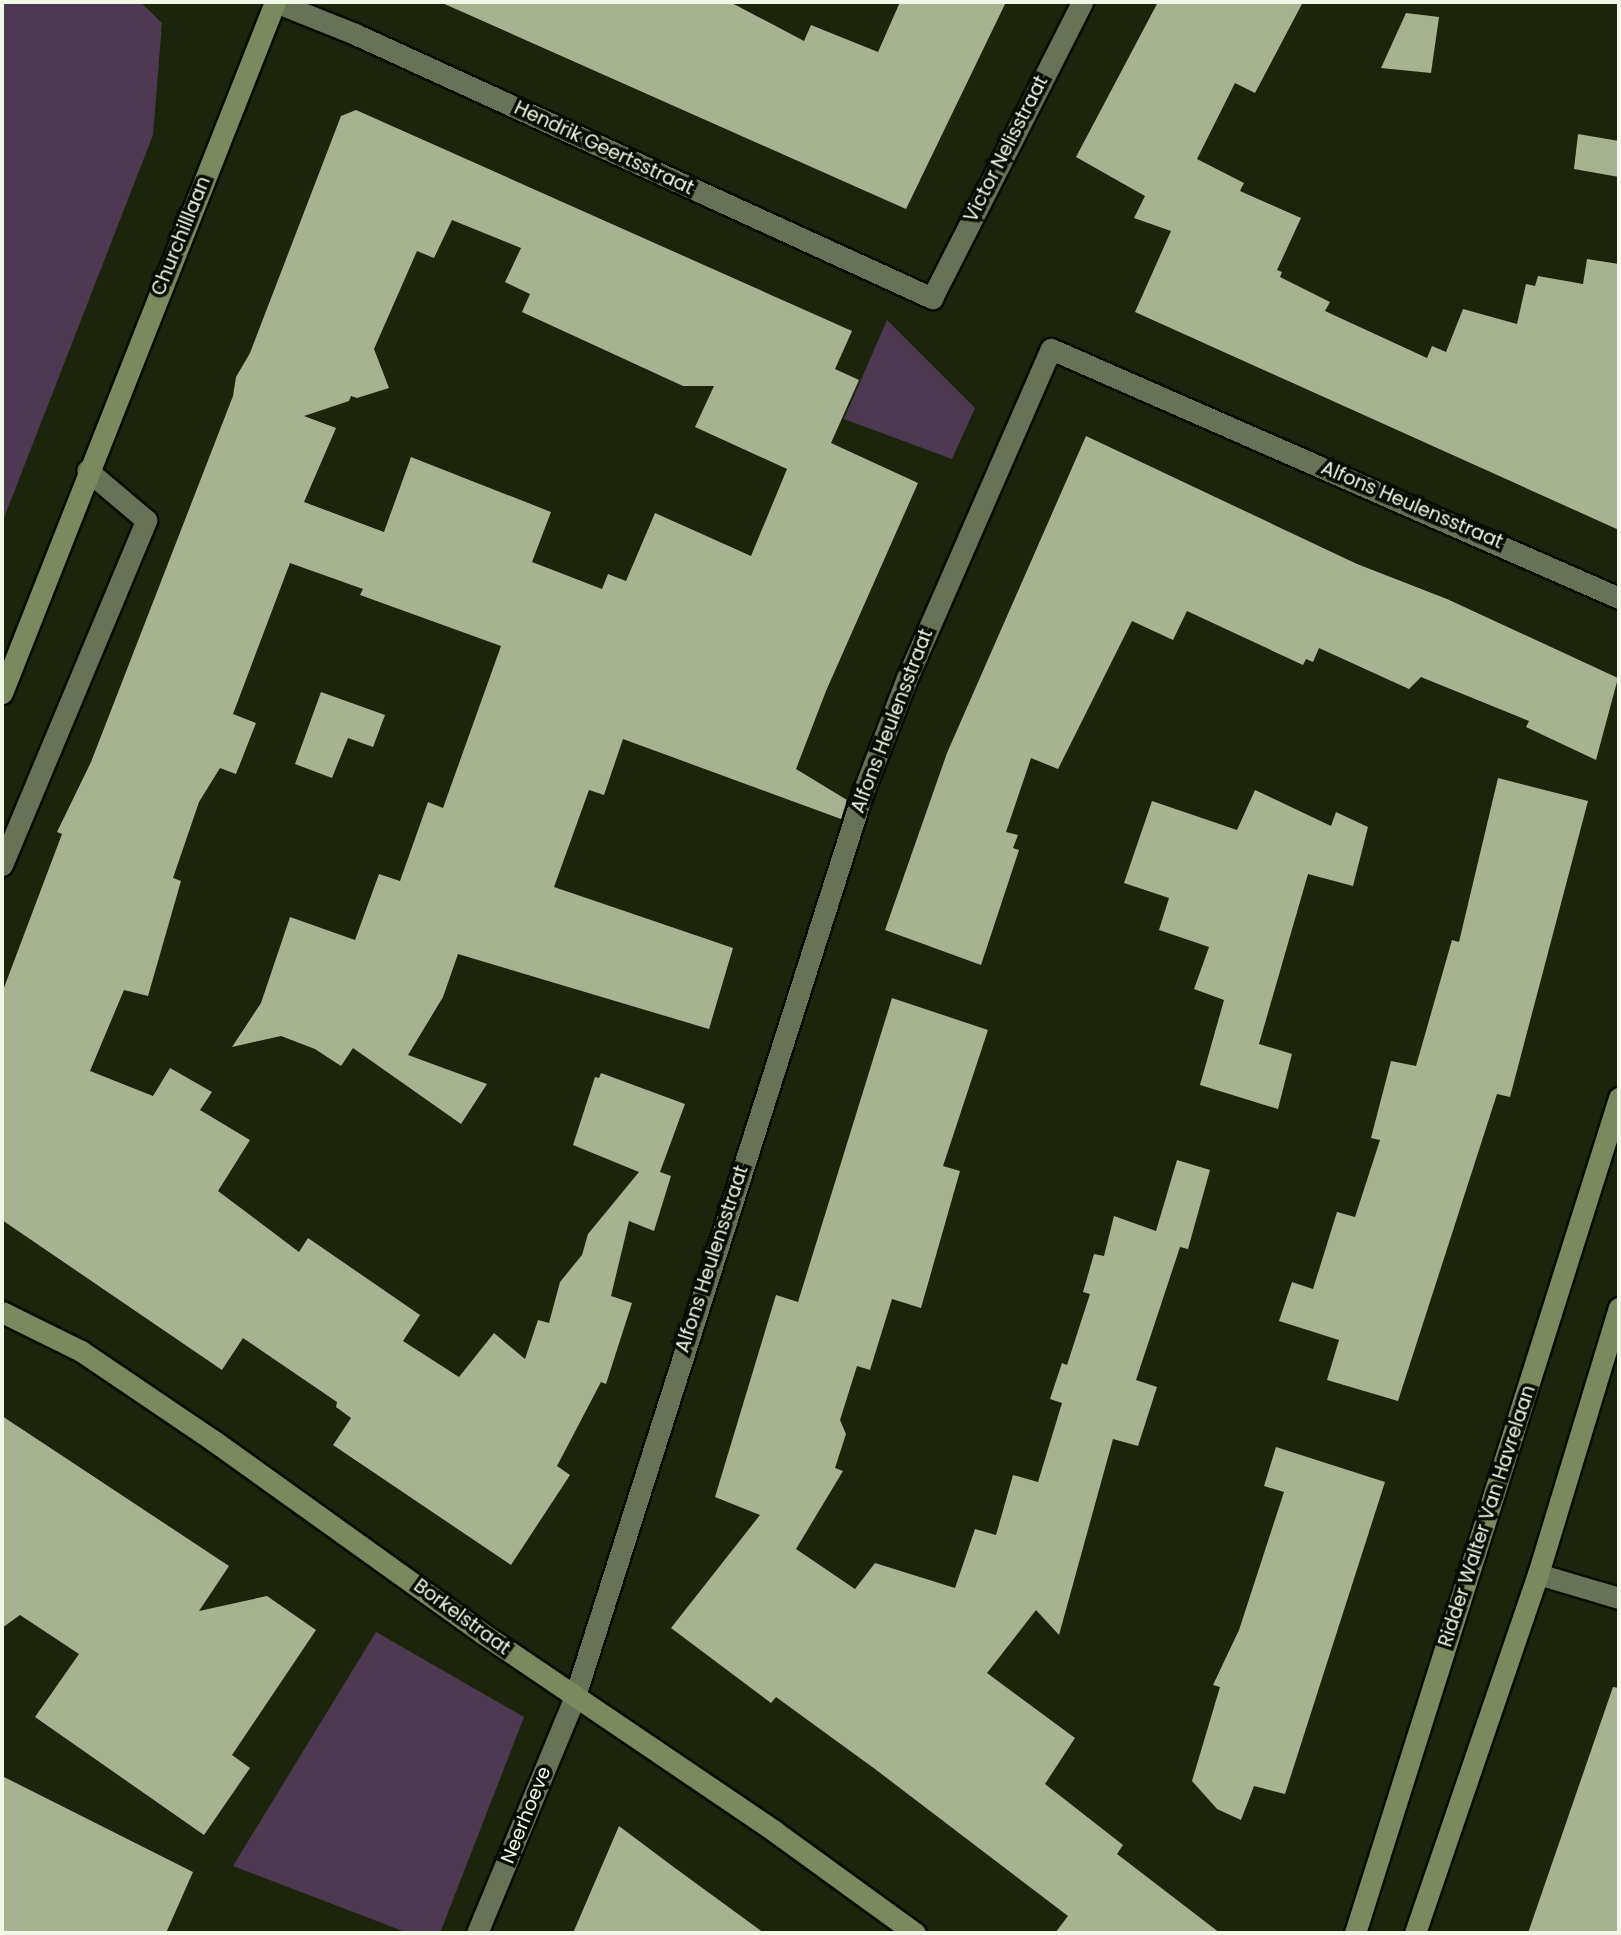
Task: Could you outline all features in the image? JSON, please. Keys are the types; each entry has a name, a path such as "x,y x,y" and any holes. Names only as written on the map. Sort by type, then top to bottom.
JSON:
{"street":[{"name":"Hendrik Geertsstraat","path":"275,2 355,34 932,298"},
{"name":"Churchilllaan","path":"2,693 87,470 275,2"},
{"name":"Victor Nelisstraat","path":"932,298 1082,2"},
{"name":"Alfons Heulensstraat","path":"575,1696 863,792 907,678 1051,349 1619,598"},
{"path":"2,865 146,520 87,470"},
{"name":"Ridder Walter Van Havrelaan","path":"1355,1933 1619,1098"},
{"path":"1415,1933 1538,1574 1619,1308"},
{"name":"Borkelstraat","path":"2,1311 81,1351 192,1426 915,1933"},
{"path":"1538,1574 1619,1598"},
{"name":"Neerhoeve","path":"478,1933 575,1696"}],"shaded area":[{"path":"2,2 140,2 162,23 153,135 2,523"},
{"path":"887,320 975,408 952,459 844,419"},
{"path":"376,1632 524,1717 440,1933 408,1933 233,1866"}],"building":[{"path":"440,2 730,2 804,41 811,25 878,52 900,2 1006,2 906,209"},
{"path":"1158,2 1303,2 1255,93 1235,83 1197,159 1244,183 1240,191 1301,218 1277,270 1282,272 1280,277 1330,302 1325,311 1427,358 1432,346 1446,352 1463,309 1517,324 1526,284 1535,286 1538,276 1583,284 1587,259 1619,264 1619,530 1135,312 1171,231 1134,218 1145,196 1076,157"},
{"path":"1406,13 1439,17 1431,73 1381,68"},
{"path":"356,110 852,331 835,369 859,380 831,443 918,483 826,691 796,769 847,800 841,819 623,739 604,795 589,790 554,887 733,948 709,1029 458,954 443,997 408,1055 487,1084 461,1124 353,1048 341,1066 315,1049 281,1036 232,1047 261,1003 290,917 355,940 379,874 400,881 428,802 443,808 501,646 360,595 363,589 290,563 233,714 256,723 236,774 220,768 199,802 173,878 181,881 148,996 124,990 90,1071 153,1096 170,1068 212,1092 200,1110 250,1140 218,1191 299,1252 308,1238 420,1315 403,1341 459,1377 494,1333 525,1359 538,1320 549,1323 560,1282 582,1255 588,1234 639,1172 573,1145 595,1077 599,1078 601,1073 685,1104 660,1172 671,1176 654,1231 629,1221 611,1296 632,1303 606,1384 601,1382 557,1466 570,1475 511,1565 333,1445 351,1418 336,1407 337,1402 243,1338 222,1370 2,1220 2,993 62,834 57,832 91,762 233,396 236,377 250,353 341,116","holes":["452,220 521,248 505,282 530,294 522,312 683,386 714,386 695,427 787,469 751,556 655,513 626,581 608,574 602,589 532,562 551,512 411,457 384,532 304,502 336,428 304,416 349,401 351,396 357,398 389,388 374,349 417,251 434,258"]},
{"path":"1578,134 1619,141 1619,177 1574,169"},
{"path":"1086,436 1357,564 1447,599 1618,678 1596,760 1526,727 1529,721 1421,677 1409,689 1319,648 1313,662 1306,659 1303,665 1187,611 1173,640 1132,621 1058,769 1031,758 1006,832 1018,835 1013,848 1019,850 981,965 885,930 947,753"},
{"path":"321,692 385,715 373,747 348,738 332,778 295,764"},
{"path":"1498,778 1588,801 1510,1097 1497,1094 1398,1401 1327,1380 1339,1340 1279,1321 1292,1282 1313,1289 1337,1212 1355,1217 1380,1140 1371,1138 1391,1061 1416,1066 1452,940 1459,942"},
{"path":"1255,790 1331,826 1336,812 1368,827 1353,886 1308,874 1259,1044 1292,1054 1278,1109 1200,1085 1224,1000 1194,989 1209,947 1159,930 1169,898 1124,883 1152,801 1237,830"},
{"path":"892,998 988,1030 943,1166 960,1171 921,1308 892,1299 870,1370 857,1366 840,1420 846,1434 835,1468 843,1471 796,1549 855,1589 875,1563 955,1588 975,1529 996,1535 1013,1475 1038,1482 1062,1403 1050,1399 1062,1363 1067,1365 1090,1294 1083,1292 1094,1254 1104,1256 1114,1216 1156,1231 1177,1160 1210,1170 1188,1249 1180,1247 1136,1380 1157,1387 1138,1446 1113,1439 1059,1635 1036,1610 987,1673 1075,1738 1045,1784 1123,1845 1117,1854 1220,1933 1055,1933 1068,1916 776,1697 771,1703 671,1628 760,1515 715,1497 776,1295 798,1302"},
{"path":"2,1416 229,1566 199,1611 267,1596 316,1630 232,1755 250,1768 204,1835 35,1717 79,1654 20,1615 2,1628"},
{"path":"1276,1447 1385,1482 1285,1794 1254,1786 1241,1820 1217,1809 1192,1781 1220,1687 1213,1685 1239,1630 1284,1492 1264,1486"},
{"path":"1613,1687 1619,1688 1619,1933 1528,1933"},
{"path":"2,1776 193,1872 166,1933 2,1933"},
{"path":"619,1826 675,1868 764,1933 573,1933"}]}
